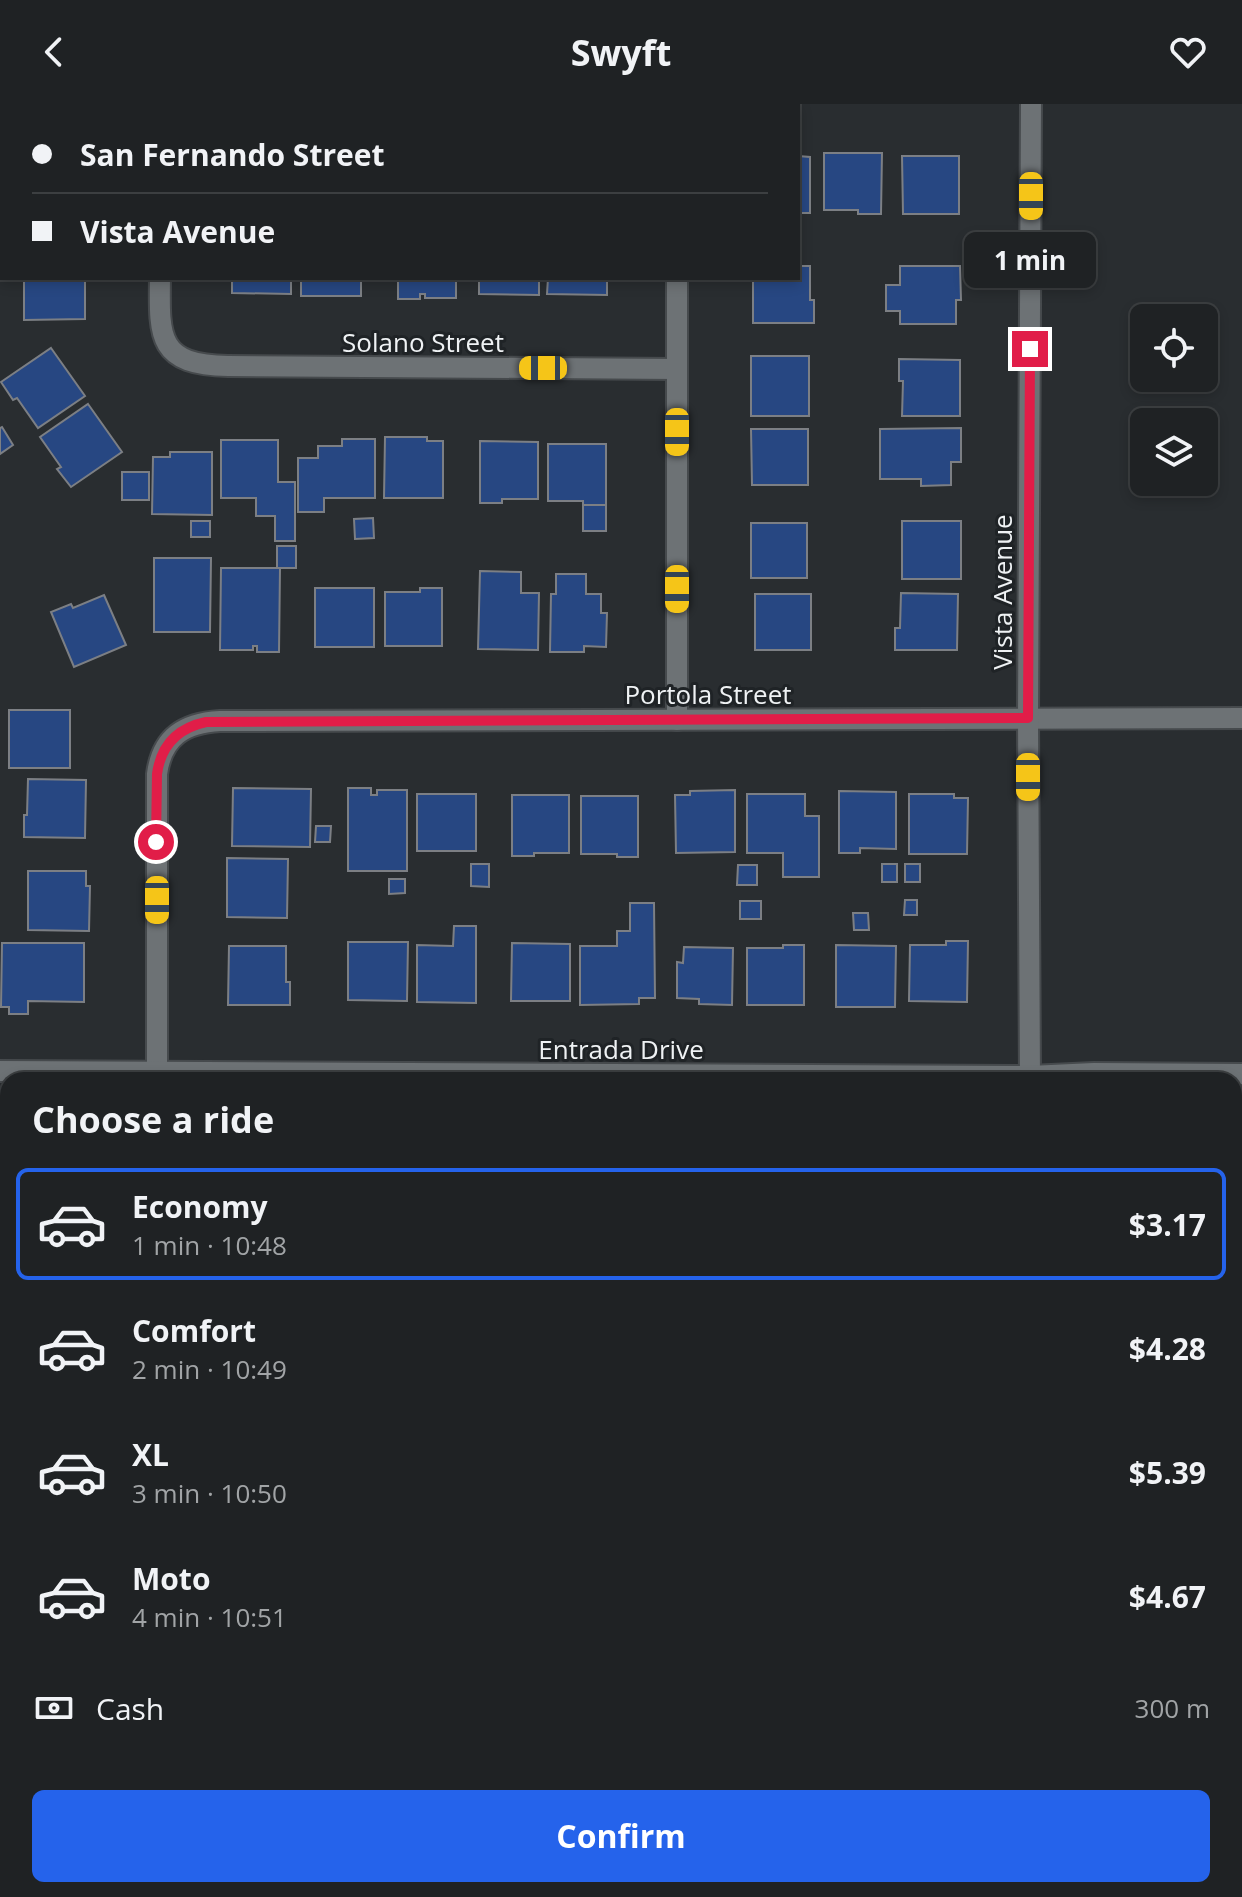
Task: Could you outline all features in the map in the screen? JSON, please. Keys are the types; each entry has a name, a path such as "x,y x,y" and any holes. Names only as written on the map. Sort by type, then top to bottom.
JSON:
{"street":[{"name":"Vista Avenue","path":"1030,1072 1031,104"},
{"name":"Solano Street","path":"160,280 163,336 187,362 211,366 677,369"},
{"path":"677,280 677,720"},
{"name":"Portola Street","path":"157,1072 158,764 165,747 177,733 195,724 220,721 1242,718"},
{"name":"Entrada Drive","path":"0,1071 26,1072"}],"building":[{"path":"824,153 882,153 881,214 824,210"},
{"path":"800,156 810,157 810,213 800,213"},
{"path":"902,156 959,156 959,214 903,214"},
{"path":"800,266 810,266 814,323 753,323 753,280 800,280"},
{"path":"900,266 960,266 961,300 956,300 956,324 900,324 900,311 886,311 886,285 900,285"},
{"path":"24,280 85,280 85,319 24,320"},
{"path":"232,280 291,280 291,294 232,293"},
{"path":"301,280 361,280 361,296 301,296"},
{"path":"398,280 456,280 456,298 425,298 425,294 420,294 420,299 398,299"},
{"path":"479,280 539,280 539,295 479,294"},
{"path":"548,280 607,280 607,295 547,294"},
{"path":"51,348 85,396 38,428 17,398 13,400 1,382"},
{"path":"751,356 809,356 809,416 751,416"},
{"path":"899,359 960,360 960,416 902,416 903,381 899,381"},
{"path":"88,404 122,452 71,487 57,469 61,467 40,437"},
{"path":"0,428 13,445 0,454"},
{"path":"961,428 961,462 951,462 951,485 921,486 921,479 880,479 880,429"},
{"path":"751,429 808,429 808,485 752,485"},
{"path":"385,437 427,437 427,441 443,441 443,498 384,498"},
{"path":"342,439 375,439 375,498 324,498 324,512 298,512 298,458 318,458 318,446 342,446"},
{"path":"221,440 278,440 278,482 295,482 295,541 275,541 275,516 256,516 256,498 221,498"},
{"path":"480,441 538,442 538,499 502,499 502,503 480,503"},
{"path":"548,444 606,444 606,505 583,505 583,501 548,501"},
{"path":"170,452 212,452 212,515 152,514 153,457 170,457"},
{"path":"122,472 149,472 149,500 122,500"},
{"path":"583,505 606,505 606,531 583,531"},
{"path":"373,518 374,538 355,539 354,519"},
{"path":"191,521 210,521 210,537 191,537"},
{"path":"902,521 961,521 961,579 902,579"},
{"path":"751,523 807,523 807,578 751,578"},
{"path":"277,546 296,546 296,568 277,568"},
{"path":"154,558 211,558 210,632 154,632"},
{"path":"221,568 280,568 279,652 257,652 257,646 253,646 253,650 220,650"},
{"path":"480,571 521,572 521,593 539,593 538,650 478,649"},
{"path":"556,574 586,574 586,594 601,594 601,613 607,613 606,647 584,646 584,652 550,652 551,594 556,594"},
{"path":"315,588 374,588 374,647 315,647"},
{"path":"420,588 442,588 442,646 385,646 385,592 420,592"},
{"path":"901,593 958,594 957,650 895,650 895,628 900,628"},
{"path":"755,594 811,594 811,650 755,650"},
{"path":"104,595 126,645 74,667 51,612 71,604 73,608"},
{"path":"9,710 70,710 70,768 9,768"},
{"path":"28,779 86,780 85,838 24,837"},
{"path":"233,788 311,789 310,847 232,846"},
{"path":"348,788 371,788 371,795 377,795 377,790 407,790 407,871 348,871"},
{"path":"735,790 735,852 676,853 675,795 690,795 690,791"},
{"path":"839,791 896,792 896,849 860,848 860,853 839,853"},
{"path":"417,794 476,794 476,851 417,851"},
{"path":"747,794 805,794 805,816 819,816 819,877 783,877 783,853 747,853"},
{"path":"909,794 954,794 954,798 968,798 967,854 909,854"},
{"path":"512,795 569,795 569,853 512,856"},
{"path":"581,796 638,796 638,857 581,854"},
{"path":"316,826 331,826 330,842 315,842"},
{"path":"227,858 288,859 287,918 227,917"},
{"path":"471,864 489,864 489,887 471,886"},
{"path":"882,864 897,864 897,882 882,882"},
{"path":"905,864 920,864 920,882 905,882"},
{"path":"738,865 757,865 757,885 737,885"},
{"path":"28,871 86,871 86,886 90,886 89,931 28,930"},
{"path":"389,879 405,879 405,893 389,894"},
{"path":"905,900 917,900 917,915 904,915"},
{"path":"740,901 761,901 761,919 740,919"},
{"path":"630,903 654,903 655,998 639,998 639,1004 580,1005 580,946 617,946 617,931 630,931"},
{"path":"853,913 868,913 869,930 854,930"},
{"path":"454,926 476,926 476,1003 417,1002 417,945 453,946"},
{"path":"946,941 968,941 967,1002 909,1001 910,945 946,945"},
{"path":"348,942 408,942 407,1001 348,1000"},
{"path":"2,943 84,943 84,1002 28,1001 28,1014 9,1014 9,1007 1,1007"},
{"path":"512,943 570,944 570,1001 511,1001"},
{"path":"783,945 804,945 804,1005 747,1005 747,948 783,948"},
{"path":"836,945 896,946 895,1007 836,1007"},
{"path":"229,946 286,946 286,982 290,982 290,1005 228,1005"},
{"path":"684,947 733,948 732,1005 699,1004 699,999 677,998 677,962 683,963"}],"route":[{"path":"156,842 156,784 158,764 165,747 177,733 206,722 1028,718 1030,349"}]}
